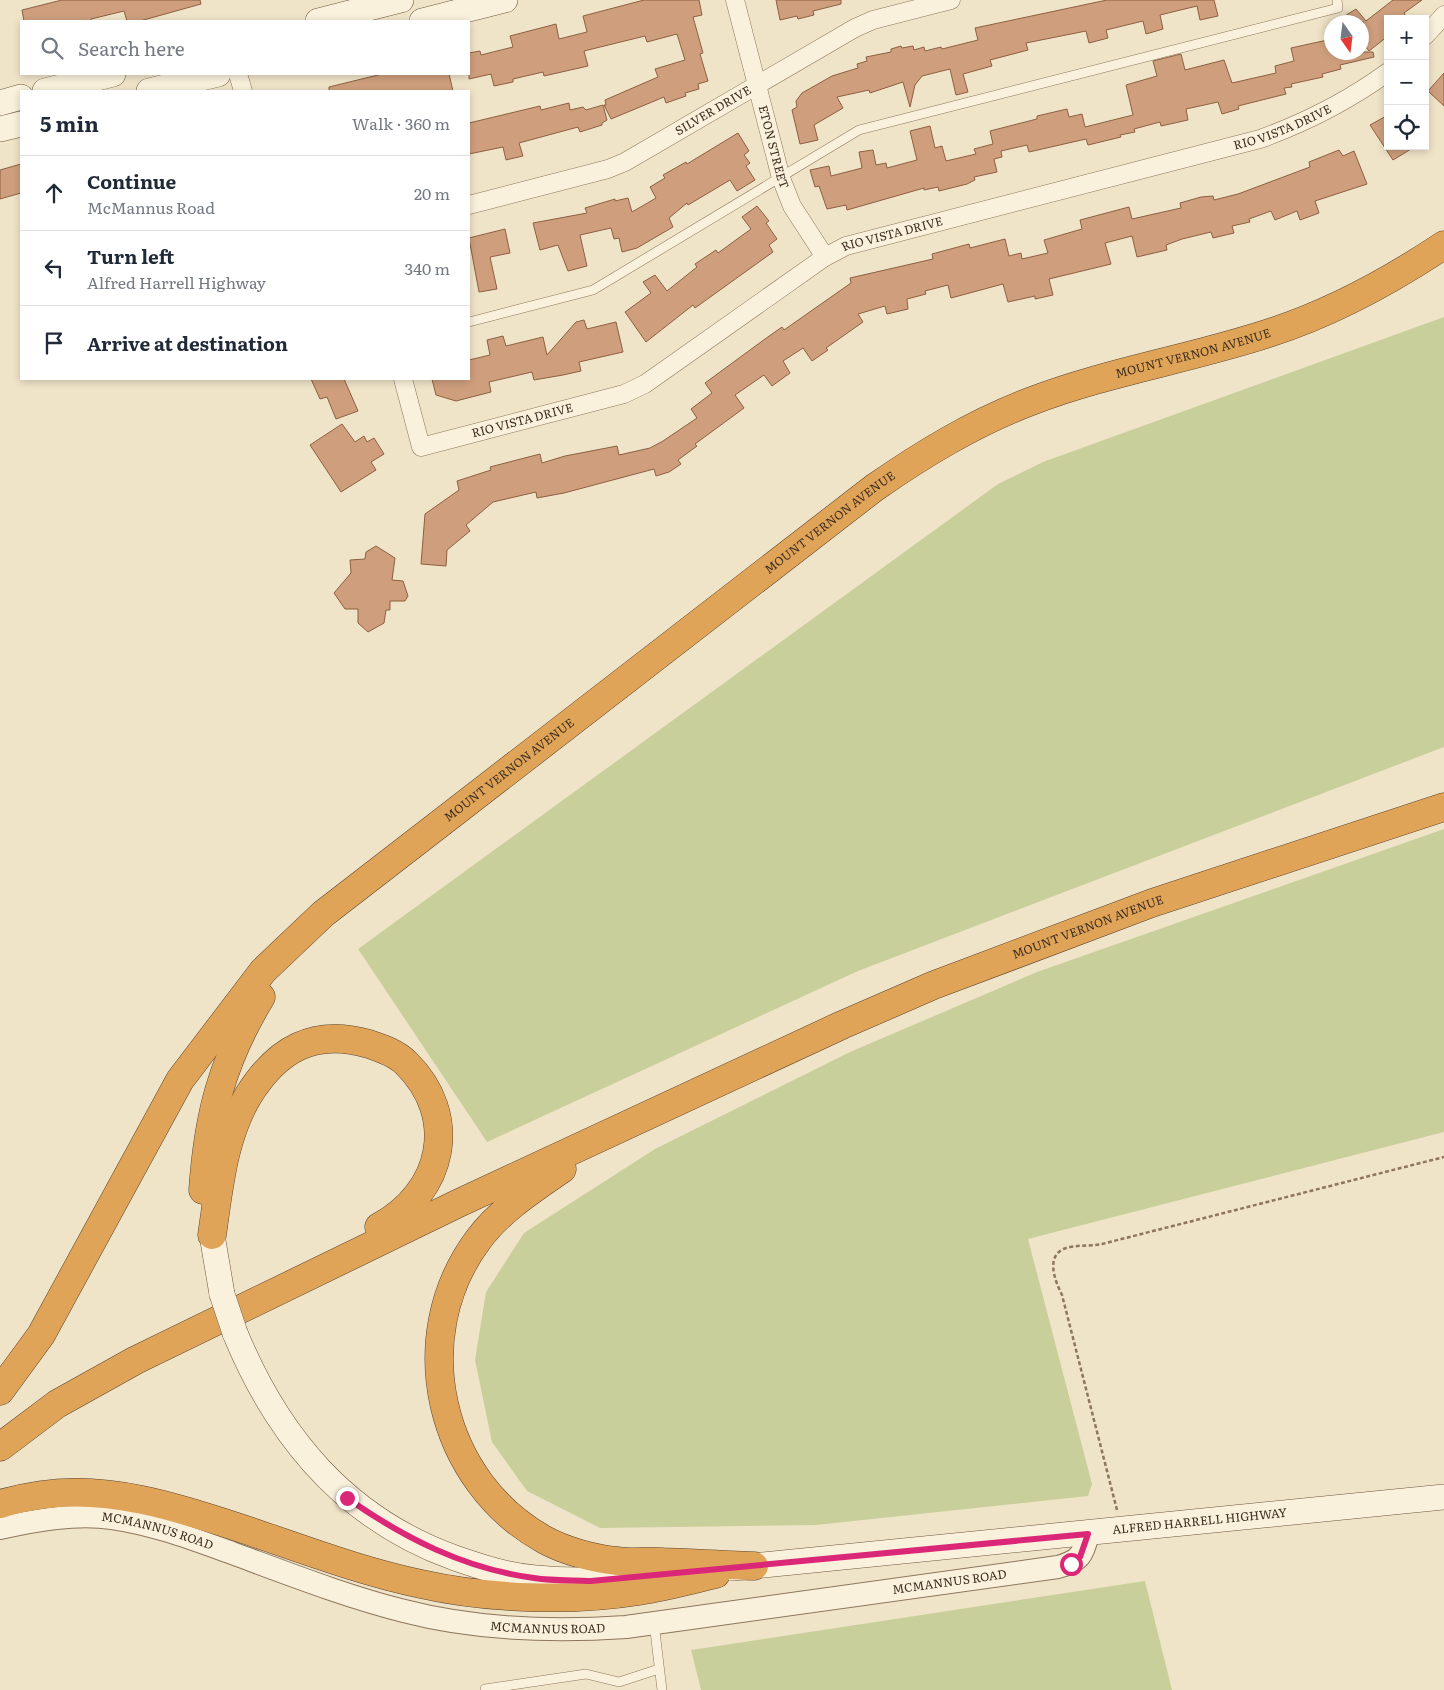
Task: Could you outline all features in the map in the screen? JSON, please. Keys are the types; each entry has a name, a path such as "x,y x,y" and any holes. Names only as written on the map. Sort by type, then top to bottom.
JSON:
{"highway":[{"name":"MOUNT VERNON AVENUE","path":"294,943 323,914 874,488 944,442 979,423 1030,401 1279,330 1381,285 1444,245"},
{"name":"MOUNT VERNON AVENUE","path":"741,1073 842,1024 934,986 1106,920 1152,903 1444,807"},
{"path":"212,1235 202,1197 208,1129 223,1073 241,1030 294,943"},
{"path":"0,1391 41,1335 180,1080 263,971 294,943"},
{"path":"0,1425 66,1379 382,1226 408,1208 424,1189 433,1169 438,1145 437,1116 426,1087 405,1062 383,1048 348,1038 318,1039 295,1047 277,1060 259,1082 248,1097 233,1129 224,1160 212,1235"},
{"path":"0,1447 57,1404 136,1360 459,1203 741,1073"},
{"path":"741,1073 587,1152 514,1204 478,1238 449,1291 442,1318 438,1347 438,1376 443,1405 461,1456 493,1500 514,1520 546,1541 584,1554 618,1562 754,1566"},
{"path":"0,1504 41,1494 129,1497 187,1510 374,1573 422,1584 472,1592 531,1596 597,1596 639,1591 754,1566"}],"main road":[{"path":"322,20 401,0"},
{"path":"426,20 505,0"},
{"path":"49,90 109,75"},
{"path":"153,90 214,75"},
{"path":"0,103 20,97"},
{"path":"0,129 20,124"},
{"name":"ALFRED HARRELL HIGHWAY","path":"212,1235 222,1294 251,1372 277,1418 314,1465 347,1498 385,1525 429,1548 485,1568 534,1578 591,1581 1088,1534 1444,1497"}],"street":[{"name":"ETON STREET","path":"735,0 781,178 792,206 826,257"},
{"name":"SILVER DRIVE","path":"470,205 608,169 625,162 855,28 873,20 951,0"},
{"path":"1429,32 1444,15"},
{"path":"238,75 243,90"},
{"name":"RIO VISTA DRIVE","path":"403,380 421,447 624,394 645,384 826,257 846,246 1260,139 1297,126 1333,109 1384,75"},
{"name":"MCMANNUS ROAD","path":"0,1528 31,1521 71,1516 111,1518 169,1530 355,1597 405,1612 470,1625 525,1630 570,1630 654,1623 1058,1567 1071,1564 1080,1557 1088,1534"}],"lane":[{"path":"470,322 593,290 859,130 1338,8 1337,0"},
{"path":"654,1623 662,1690"},
{"path":"485,1690 586,1674 619,1682 659,1669"}],"path":[{"path":"1118,1510 1062,1295 1052,1271 1054,1259 1060,1251 1070,1247 1102,1244 1444,1157"}],"green space":[{"path":"1444,317 1444,747 858,971 487,1142 358,949 998,484 1043,462"},
{"path":"1444,829 1444,1132 1028,1239 1092,1484 1088,1496 816,1525 600,1528 527,1491 492,1442 475,1360 486,1292 524,1233 655,1149 850,1052 1037,972"},
{"path":"1145,1581 1172,1690 701,1690 691,1650"}],"building":[{"path":"62,0 200,0 201,4 144,20 127,20 124,11 91,20 24,20 22,10"},
{"path":"644,0 699,0 702,15 693,17 703,53 700,54 708,81 698,84 699,89 685,93 686,96 666,103 664,97 611,119 604,105 606,105 605,100 658,77 655,69 685,60 677,34 647,42 645,36 584,51 588,66 544,76 543,72 513,79 513,82 494,86 491,74 469,79 470,53 480,51 481,55 513,47 510,36 556,24 559,39 587,32 583,16"},
{"path":"776,0 841,0 841,4 813,11 814,15 798,19 797,16 780,20"},
{"path":"1107,0 1214,0 1218,16 1200,20 1197,6 1160,15 1163,29 1146,34 1143,21 1106,30 1108,38 1089,43 1086,31 1026,43 1028,50 990,60 992,66 963,74 968,92 956,95 950,69 922,76 915,85 910,107 903,82 870,93 869,90 837,97 843,108 814,125 818,140 800,144 792,110 797,107 796,101 802,93 832,76 858,68 857,64 867,61 866,57 891,52 891,49 901,46 902,48 913,46 914,50 924,47 925,51 941,47 942,49 978,40 975,28"},
{"path":"1393,0 1422,0 1404,13 1405,15 1384,15 1384,39 1369,51 1369,19"},
{"path":"1356,9 1361,15 1346,15"},
{"path":"1324,41 1324,60 1361,60 1340,65 1341,69 1322,74 1323,77 1291,84 1292,87 1284,88 1286,94 1238,106 1239,109 1222,114 1218,102 1186,109 1188,120 1161,126 1160,122 1134,129 1135,132 1120,135 1121,137 1088,145 1086,139 1029,152 1027,145 1001,151 1002,157 994,159 997,172 974,177 975,180 967,184 939,191 938,187 924,190 924,188 847,210 846,205 827,209 819,186 815,187 810,170 829,166 831,176 862,168 859,152 873,150 876,165 886,163 887,168 917,160 910,131 930,126 935,148 942,146 946,161 976,154 974,149 993,144 990,131 1037,119 1037,116 1067,109 1069,117 1082,114 1085,127 1133,115 1126,85 1157,76 1153,61 1181,54 1185,70 1224,60 1232,83 1276,73 1275,66 1294,61 1291,48"},
{"path":"1369,52 1373,52 1374,57 1369,58"},
{"path":"1444,73 1444,106 1429,90"},
{"path":"378,75 449,75 453,90 329,90 329,87"},
{"path":"569,103 570,110 583,107 586,110 603,105 607,120 602,125 580,132 578,127 519,143 523,156 506,160 503,147 470,154 470,123 540,106 541,110"},
{"path":"1384,117 1384,146 1370,125"},
{"path":"738,133 749,151 744,155 750,163 746,166 755,180 737,191 730,180 688,205 687,203 669,218 673,227 637,248 622,252 619,238 614,239 611,228 580,235 587,266 568,271 558,245 540,250 533,223 587,213 585,208 615,199 615,201 628,198 632,212 656,198 650,187 665,178 663,175 686,162 687,164"},
{"path":"1339,150 1343,156 1354,151 1367,184 1315,201 1319,213 1300,220 1297,211 1275,220 1271,211 1249,219 1250,222 1232,226 1234,233 1213,238 1211,232 1182,239 1166,245 1167,250 1137,257 1132,236 1105,243 1111,264 1049,279 1053,295 1035,299 1035,296 1008,302 1003,284 951,298 948,285 925,291 926,294 907,299 908,309 887,314 885,306 858,314 863,322 826,348 828,350 812,361 803,348 783,361 790,373 772,386 764,375 735,395 744,408 695,444 697,446 678,460 681,464 669,472 656,476 654,469 564,493 537,498 536,492 493,502 466,525 470,531 447,550 446,566 421,564 425,514 459,490 457,481 491,470 490,467 540,454 542,463 565,456 617,446 619,455 650,448 697,418 691,409 712,393 705,383 782,327 784,330 851,283 850,278 933,259 932,254 969,244 970,248 1005,239 1009,256 1021,253 1022,259 1048,253 1044,240 1082,229 1080,220 1129,207 1132,219 1181,208 1180,203 1201,197 1213,196 1214,200 1238,194 1310,167 1309,162"},
{"path":"1386,150 1409,150 1393,160"},
{"path":"20,164 20,193 0,199 0,170"},
{"path":"757,206 769,221 766,223 777,239 769,245 773,252 695,308 693,305 646,342 625,312 651,293 643,282 655,275 667,291 697,267 695,264 716,250 718,253 751,229 742,217"},
{"path":"505,229 510,253 490,257 497,289 479,292 470,238"},
{"path":"584,320 587,329 616,322 623,352 579,362 581,371 534,380 532,372 489,382 491,392 456,401 436,395 432,380 470,380 470,360 490,355 487,340 503,336 506,346 543,337 547,355 576,322"},
{"path":"311,380 344,380 358,411 336,419 327,397 320,399"},
{"path":"342,424 355,442 364,436 367,442 374,438 384,454 371,462 376,470 341,492 310,445"},
{"path":"376,546 395,558 392,580 403,581 408,596 405,601 390,601 390,610 386,610 384,623 368,632 358,623 358,609 345,609 334,593 351,573 350,560 365,559 366,552"}],"route":[{"path":"347,1498 385,1525 429,1548 485,1568 534,1578 591,1581 1088,1534 1080,1557 1071,1564"}]}
